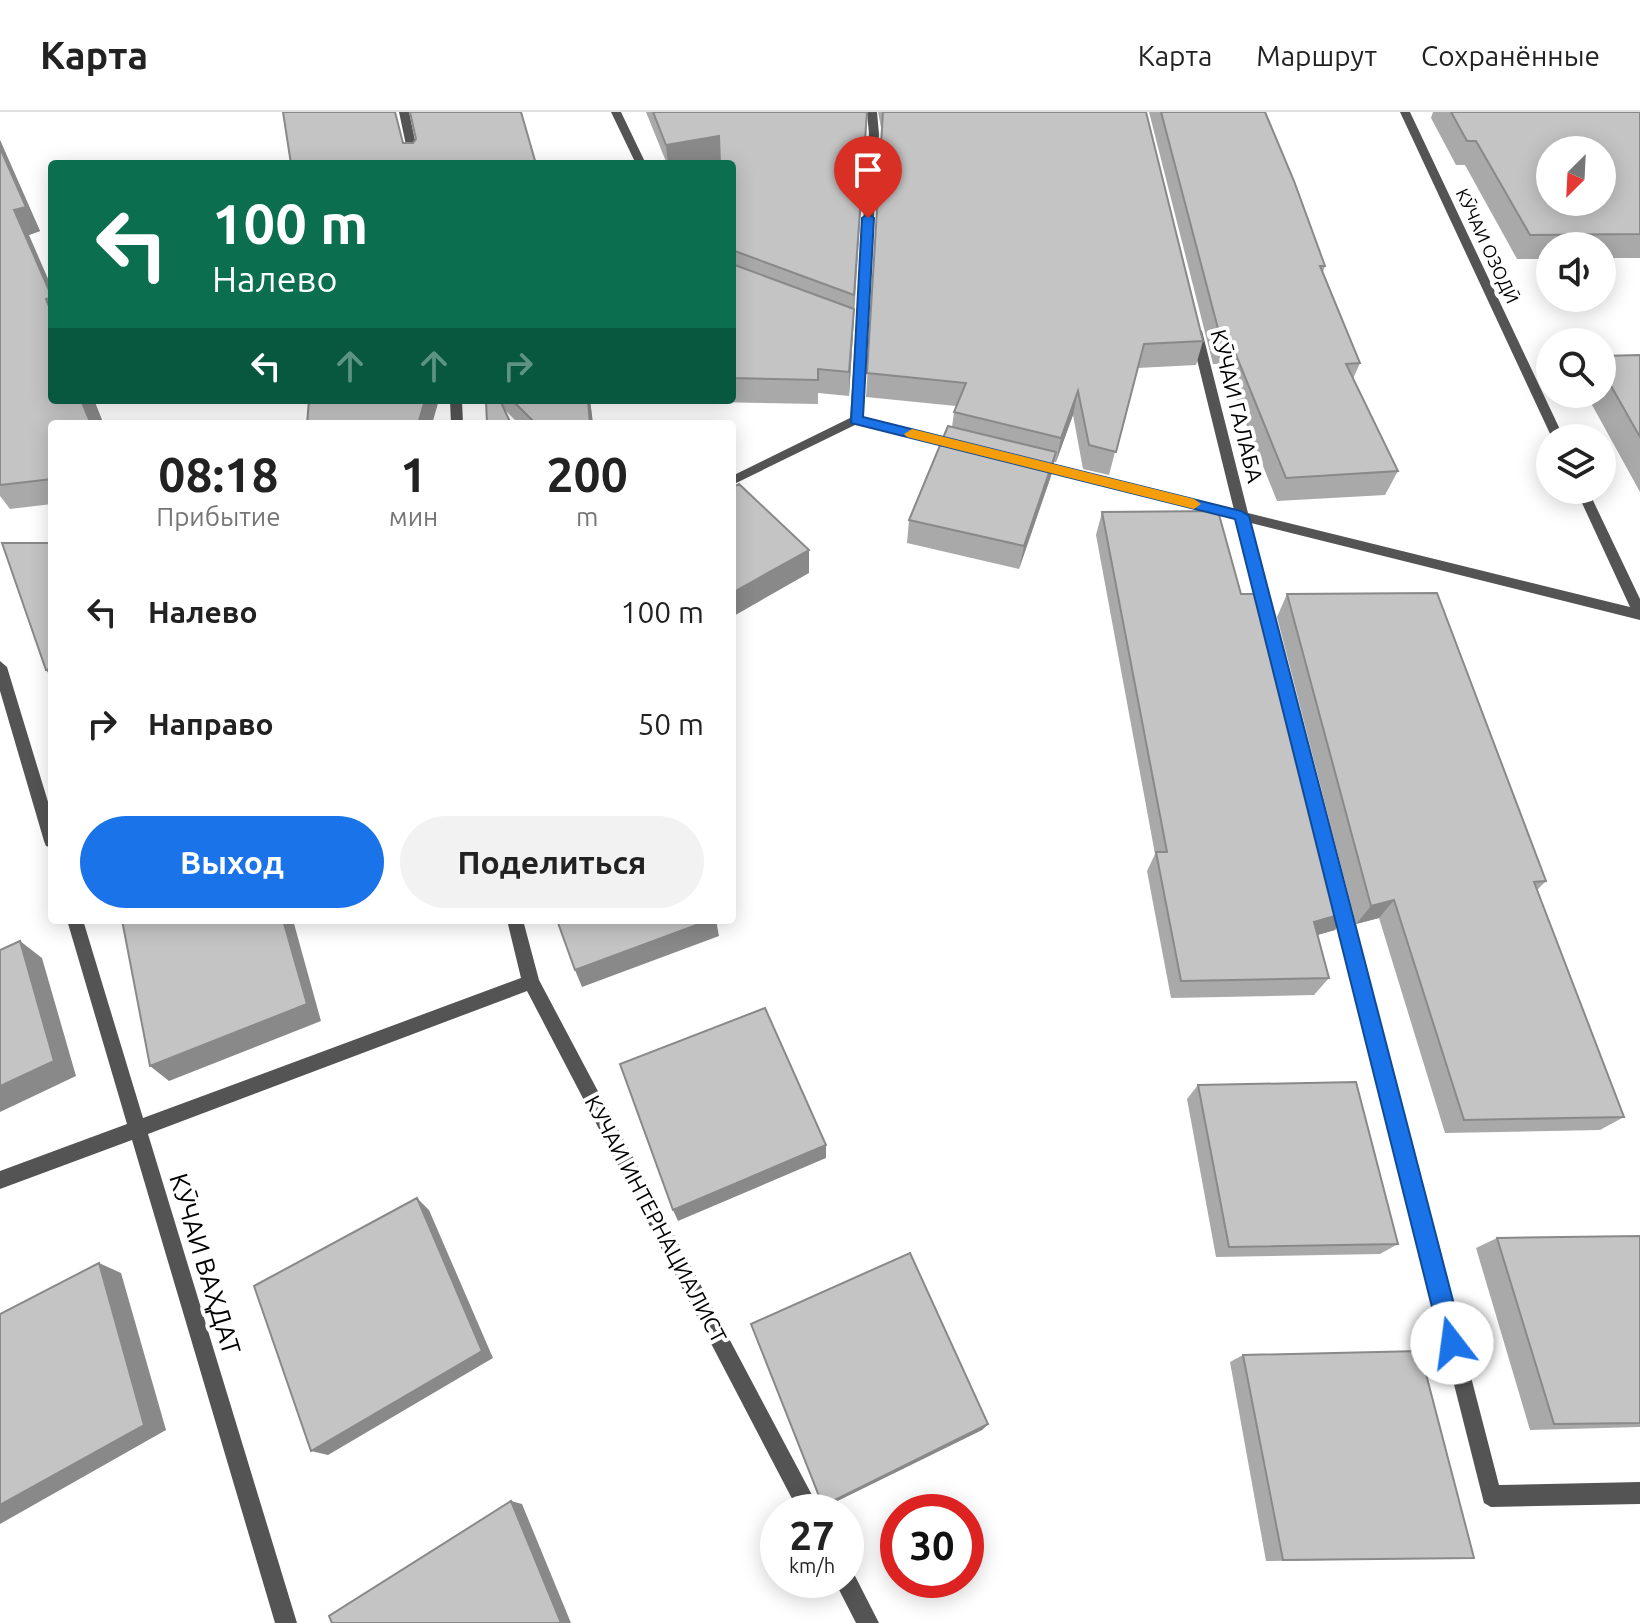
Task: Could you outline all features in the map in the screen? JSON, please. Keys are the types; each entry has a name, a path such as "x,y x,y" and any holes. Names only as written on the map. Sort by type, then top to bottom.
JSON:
{"street":[{"path":"404,112 414,160"},
{"path":"616,112 639,160"},
{"path":"856,420 874,134 872,112"},
{"name":"КӮЧАИ ОЗОДӢ","path":"1405,112 1551,424"},
{"name":"КӮЧАИ ГАЛАБА","path":"1192,314 1272,638"},
{"path":"847,324 861,329"},
{"path":"736,479 856,420 979,451"},
{"path":"1025,462 1640,614"},
{"path":"1589,504 1640,614"},
{"path":"0,667 48,828"},
{"path":"1335,883 1491,1496 1640,1493"},
{"name":"КӮЧАИ ВАҲДАТ","path":"76,924 286,1623"},
{"name":"КУЧАИ ИНТЕРНАЦИАЛИСТ","path":"516,924 531,982 801,1494"},
{"path":"0,1180 531,982"},
{"path":"855,1598 868,1623"}],"building":[{"path":"283,112 395,112 403,143 413,143 416,139 410,112 521,112 535,160 290,160"},
{"path":"653,112 867,112 854,295 736,251 736,160 720,160 719,136 666,145"},
{"path":"883,112 1146,112 1203,341 1144,344 1116,452 1089,445 1078,391 1061,438 954,412 966,383 867,373"},
{"path":"1161,112 1265,112 1325,266 1320,266 1360,363 1346,364 1398,471 1286,478 1230,340 1221,340"},
{"path":"1451,112 1640,112 1640,234 1536,232 1536,235 1530,235 1476,141 1467,141"},
{"path":"0,148 26,207 14,210 48,288 48,404 83,404 89,420 48,420 48,479 0,485"},
{"path":"736,265 854,309 849,372 818,369 818,380 736,378"},
{"path":"1640,355 1640,437 1616,395 1616,356"},
{"path":"309,404 424,404 419,420 307,420"},
{"path":"486,404 502,404 509,420 487,420"},
{"path":"516,404 588,404 590,420 532,420"},
{"path":"948,426 1056,452 1024,546 909,520"},
{"path":"739,484 809,550 736,591 736,486"},
{"path":"1218,511 1241,594 1267,594 1349,912 1314,922 1329,978 1181,981 1156,852 1167,852 1102,512"},
{"path":"2,543 48,543 46,670"},
{"path":"1437,593 1546,881 1534,882 1624,1117 1464,1120 1394,900 1371,906 1287,594"},
{"path":"123,924 284,924 307,1004 150,1066"},
{"path":"558,924 699,924 575,970"},
{"path":"20,941 54,1061 0,1086 0,950"},
{"path":"765,1008 826,1145 673,1210 620,1064"},
{"path":"1356,1082 1398,1244 1229,1247 1198,1085"},
{"path":"417,1198 482,1351 311,1451 254,1286"},
{"path":"1640,1236 1640,1423 1554,1424 1497,1238"},
{"path":"910,1253 988,1424 847,1494 818,1494 751,1324"},
{"path":"99,1263 144,1425 0,1505 0,1314"},
{"path":"1420,1351 1474,1558 1283,1560 1243,1355"},
{"path":"511,1501 561,1623 332,1623 329,1616"}],"slow traffic":[{"path":"912,434 1194,504"}],"route":[{"path":"868,218 856,420 1241,516 1452,1343"}]}
